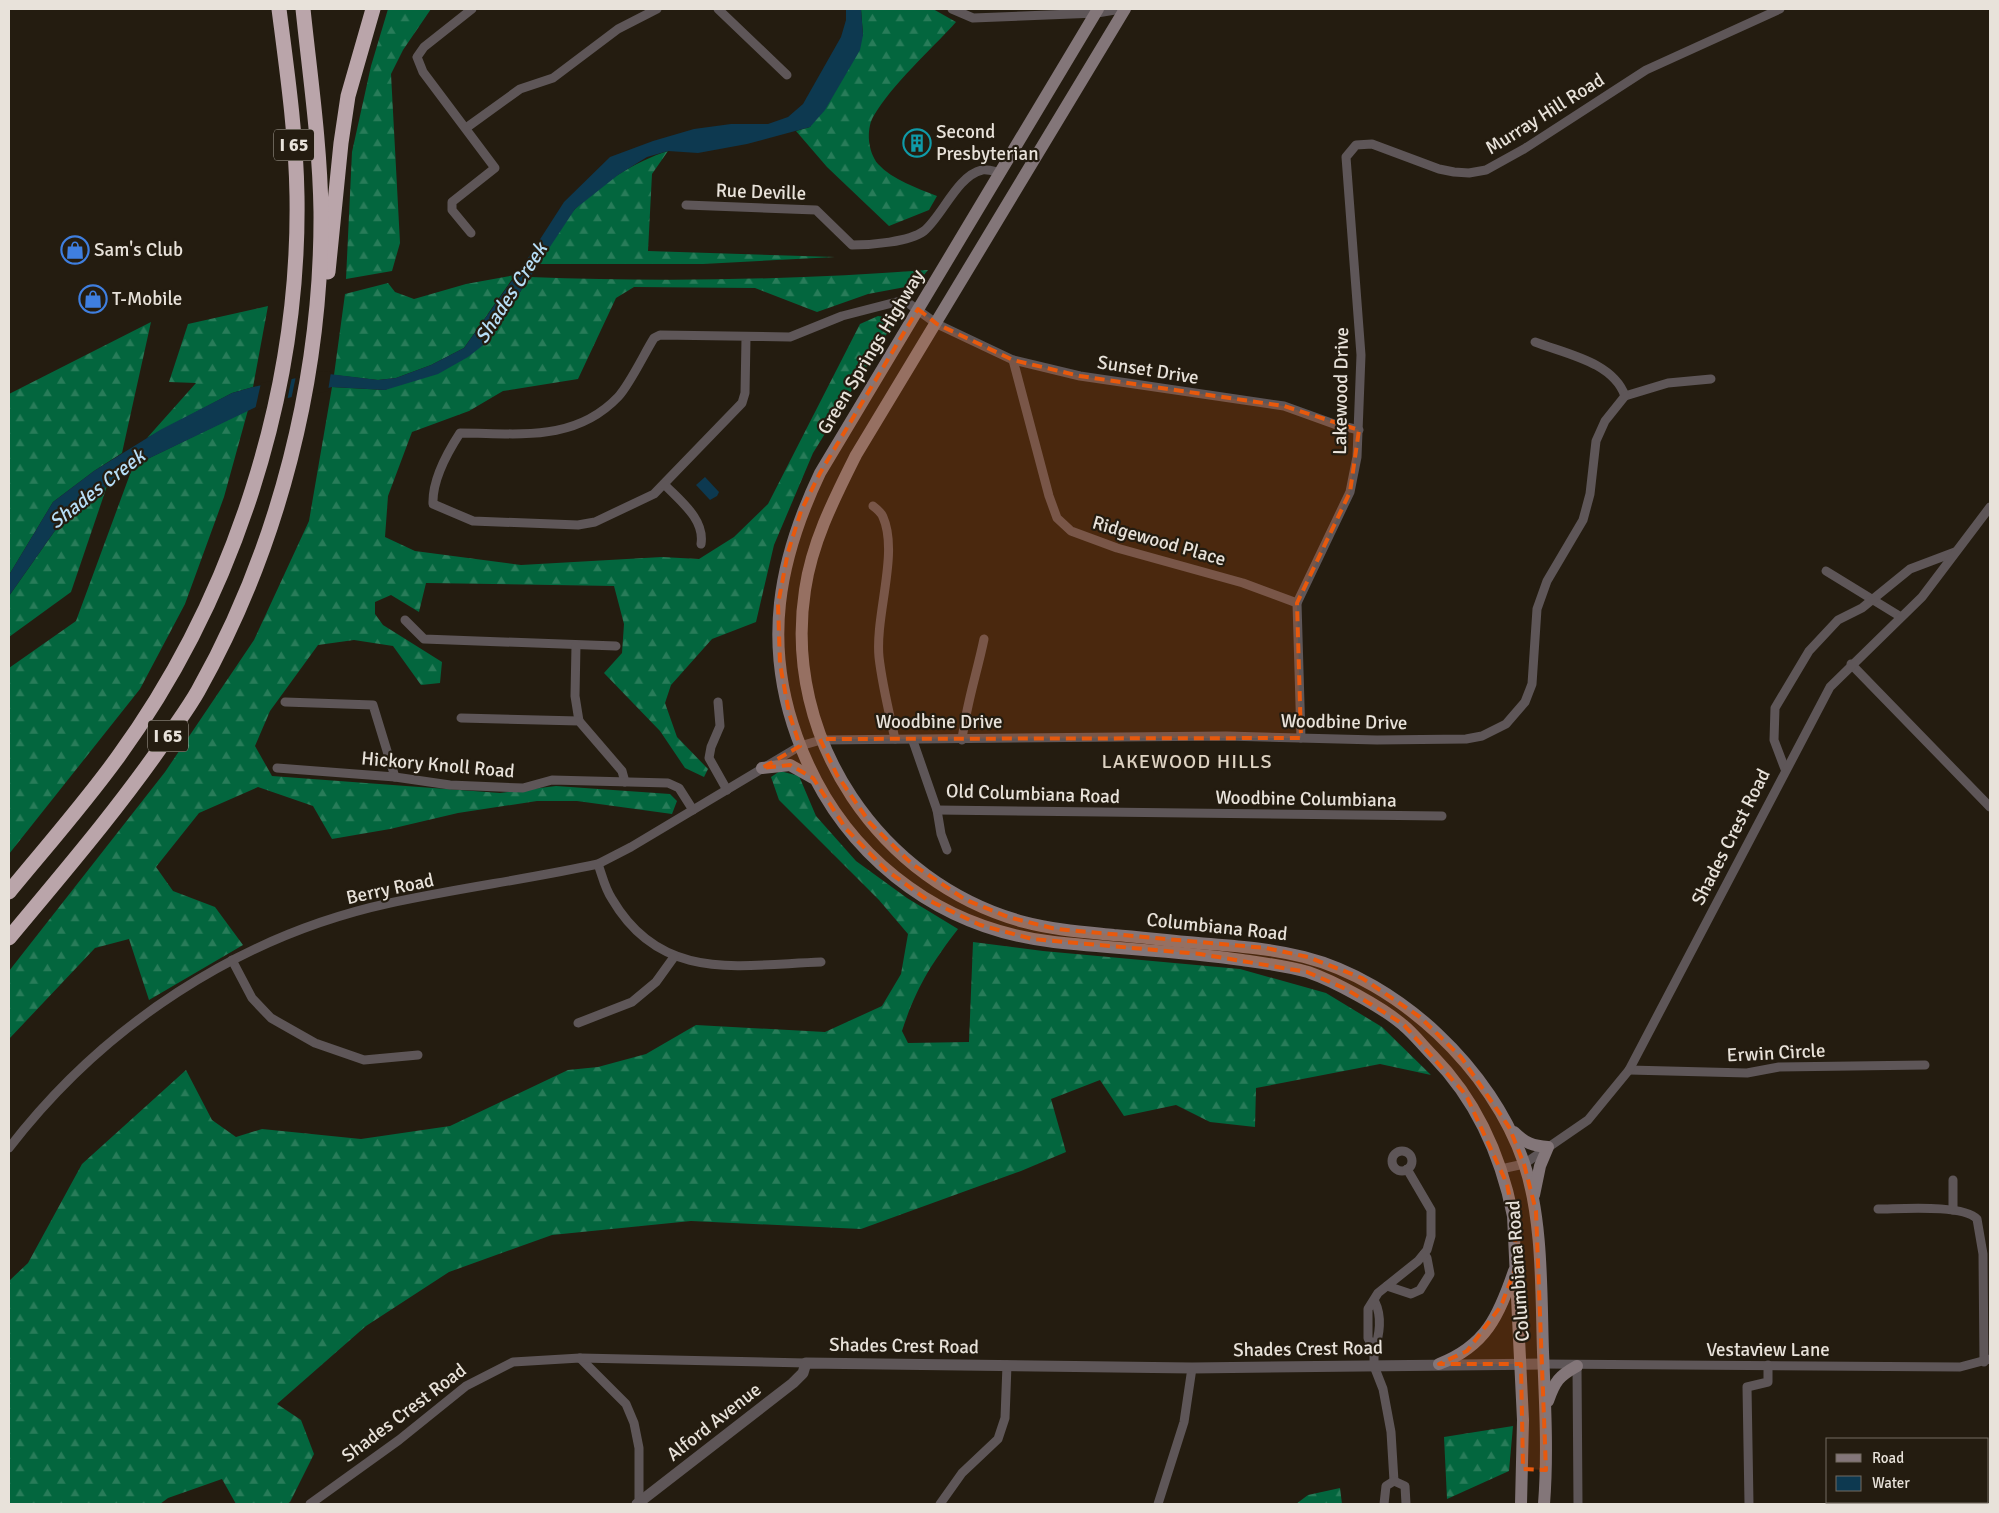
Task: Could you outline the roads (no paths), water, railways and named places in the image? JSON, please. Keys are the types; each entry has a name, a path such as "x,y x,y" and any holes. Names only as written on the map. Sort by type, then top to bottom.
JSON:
{"highway":[{"name":"I 65","path":"9,938 140,778 198,692 247,592 277,504 291,457 302,406 313,344 318,294 325,270 320,172 303,9"},
{"path":"325,270 348,96 373,9"},
{"name":"I 65","path":"9,892 102,778 158,695 194,632 212,592 244,513 257,473 276,396 293,281 296,244 296,160 279,12"}],"main road":[{"path":"821,740 812,714 804,669 801,629 805,587 822,524 856,455 937,324 1125,9"},
{"name":"Green Springs Highway","path":"800,746 788,714 780,664 778,604 788,552 801,512 820,473 1098,11"},
{"name":"Columbiana Road","path":"821,740 836,775 857,806 889,843 912,864 950,891 979,906 1055,936 1200,954 1307,972 1346,989 1403,1024 1450,1073 1466,1095 1485,1129 1507,1184 1513,1216 1521,1364 1523,1469 1521,1504"},
{"name":"Columbiana Road","path":"800,746 813,778 835,814 860,845 886,870 911,889 940,906 980,925 1014,935 1266,948 1308,957 1362,978 1420,1017 1461,1057 1492,1099 1509,1128 1524,1164 1536,1211 1545,1410 1546,1470 1544,1504"},
{"path":"762,768 790,765 813,778"},
{"path":"1509,1128 1524,1142 1535,1146 1548,1147 1540,1166 1533,1200"},
{"path":"1439,1364 1467,1352 1487,1329 1501,1306 1517,1264"},
{"path":"1545,1410 1553,1384 1562,1375 1576,1366"},
{"path":"1523,1469 1546,1470"}],"street":[{"path":"471,233 452,210 452,202 495,168 423,72 417,58 424,47 472,9"},
{"path":"466,128 520,89 553,78 618,29 656,9"},
{"path":"718,9 787,76"},
{"path":"952,9 973,18 1121,9"},
{"name":"Murray Hill Road","path":"1352,242 1346,157 1356,145 1372,144 1438,169 1469,174 1486,170 1524,149 1646,70 1780,9"},
{"name":"Rue Deville","path":"686,205 816,210 852,245 864,245 914,237 925,230 966,179 983,170 1001,173"},
{"name":"Lakewood Drive","path":"1301,738 1297,603 1350,492 1357,457 1361,356 1352,242"},
{"name":"Sunset Drive","path":"746,338 790,337 842,316 904,300 937,324 1014,360 1090,378 1284,406 1334,424 1359,430"},
{"path":"660,335 746,338 746,393 742,403 654,494 595,522 578,525 473,522 433,504 432,493 451,447 460,434 550,433 566,430 596,414 619,396 654,338 660,335"},
{"path":"1535,342 1601,368 1620,383 1624,396 1668,384 1711,378"},
{"name":"Ridgewood Place","path":"1014,360 1049,496 1057,518 1071,531 1118,548 1243,583 1297,603"},
{"name":"Woodbine Drive","path":"821,740 895,739 913,741 1059,736 1377,740 1466,739 1482,736 1506,724 1526,702 1532,684 1537,609 1547,581 1583,520 1590,494 1596,441 1605,421 1624,396"},
{"path":"664,484 699,523 702,536 701,544"},
{"path":"873,506 882,514 887,528 887,558 878,633 879,657 895,739"},
{"name":"Shades Crest Road","path":"1501,1169 1524,1164 1588,1120 1629,1070 1726,888 1785,769 1830,687 1851,664 1922,597 1990,507"},
{"path":"1785,769 1774,740 1775,708 1809,651 1838,620 1862,608 1910,569 1956,552"},
{"path":"1826,571 1901,616"},
{"path":"405,620 424,639 616,646"},
{"path":"962,740 966,708 976,677 984,639"},
{"path":"576,646 575,696 579,721 622,771 625,782"},
{"path":"1851,664 1990,808"},
{"path":"285,702 373,705 395,777"},
{"path":"718,702 720,726 711,747 709,758 727,790"},
{"path":"461,718 579,721"},
{"name":"Berry Road","path":"9,1148 58,1090 106,1045 176,993 232,960 289,934 365,910 598,864 631,848 800,746 821,740"},
{"name":"Old Columbiana Road","path":"913,741 938,810 1169,813"},
{"name":"Hickory Knoll Road","path":"277,768 395,777 450,785 522,788 552,780 674,784 682,792 693,810"},
{"path":"938,810 941,834 947,850"},
{"name":"Woodbine Columbiana","path":"1169,813 1442,816"},
{"path":"598,864 610,898 624,918 645,938 674,957 700,964 719,966 821,962"},
{"path":"578,1023 632,1002 656,982 674,957"},
{"path":"232,960 252,998 270,1018 315,1043 364,1060 418,1055"},
{"name":"Erwin Circle","path":"1629,1070 1747,1073 1779,1067 1925,1065"},
{"path":"1394,1481 1391,1432 1383,1390 1374,1366 1374,1350 1368,1338 1368,1309 1375,1302 1378,1293 1424,1254 1431,1236 1431,1210 1407,1169"},
{"path":"1953,1180 1953,1210"},
{"path":"1878,1209 1953,1210 1966,1212 1978,1219 1983,1254 1987,1360"},
{"path":"1387,1286 1411,1294 1420,1290 1430,1274 1427,1258 1424,1254"},
{"path":"580,1358 626,1404 634,1423 639,1448 638,1503"},
{"name":"Shades Crest Road","path":"310,1504 399,1440 466,1386 487,1373 513,1362 580,1358 1192,1368 1543,1364"},
{"name":"Vestaview Lane","path":"1543,1364 1576,1366 1960,1367 1987,1360"},
{"name":"Alford Avenue","path":"638,1503 794,1383 803,1373 806,1362"},
{"path":"940,1504 952,1484 998,1438 1006,1418 1007,1365"},
{"path":"1748,1504 1747,1387 1768,1382 1768,1365"},
{"path":"1576,1366 1578,1504"},
{"path":"1158,1504 1184,1422 1192,1368"},
{"path":"1384,1504 1386,1486 1394,1481"},
{"path":"1394,1481 1405,1486 1406,1504"}],"water":[{"name":"Shades Creek","path":"846,9 861,9 863,35 860,50 825,110 810,127 747,144 698,153 668,151 647,157 618,175 575,209 487,342 468,357 438,374 385,390 332,387 260,405 133,466 61,522 9,596 9,575 53,502 94,471 160,430 232,393 253,387 321,373 378,380 396,378 431,365 464,348 528,258 564,202 610,157 653,141 694,129 731,124 768,124 788,117 803,104 841,37 846,20"},
{"path":"705,477 719,492 717,496 710,500 696,485"}],"place":[{"name":"Second Presbyterian","path":"917,143"},
{"name":"Sam's Club","path":"75,250"},
{"name":"T-Mobile","path":"93,299"}],"district":[{"name":"LAKEWOOD HILLS","path":"1187,761"}]}
